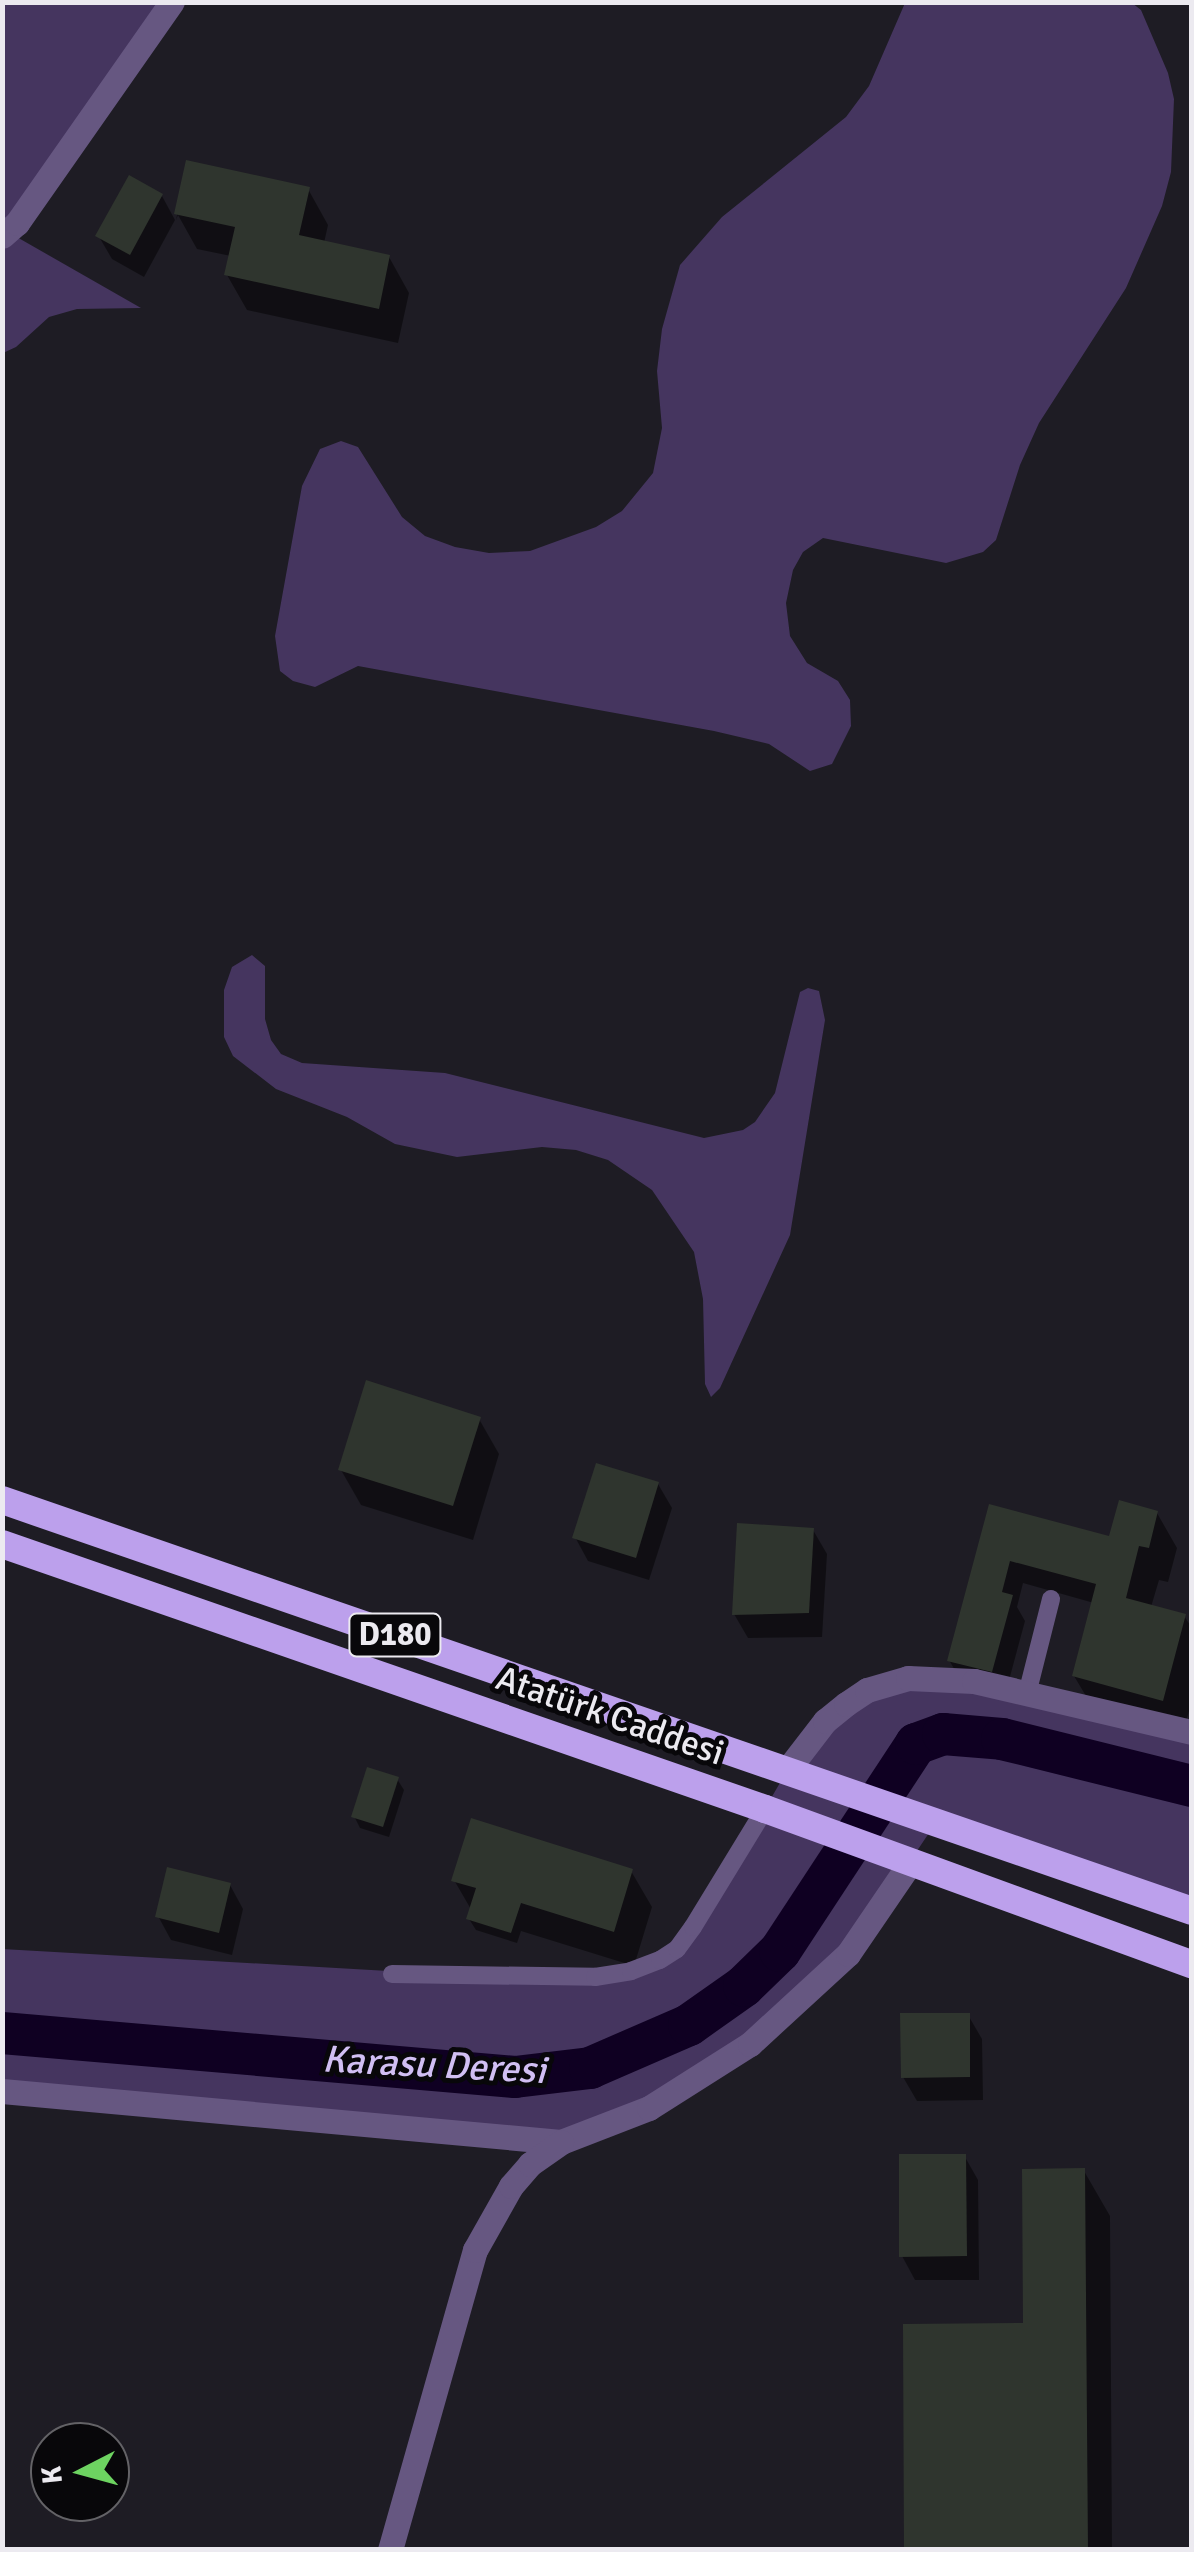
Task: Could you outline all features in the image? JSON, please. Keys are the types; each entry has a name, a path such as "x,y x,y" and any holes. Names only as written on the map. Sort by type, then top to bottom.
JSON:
{"highway":[{"name":"Atatürk Caddesi","path":"2,1500 1192,1910"},
{"name":"Atatürk Caddesi","path":"2,1544 765,1810 1192,1964"}],"street":[{"path":"2,236 17,222 172,2"},
{"path":"788,1769 825,1722 867,1690 886,1682 926,1676 1027,1694 1192,1732"},
{"path":"390,2550 475,2250 511,2186 530,2164 561,2142 650,2108 750,2044 848,1954 910,1863"},
{"path":"2,2091 164,2102 512,2141 561,2142"}],"lane":[{"path":"1027,1694 1050,1599"},
{"path":"392,1974 579,1978 631,1972 660,1960 677,1948 693,1927 765,1810"}],"shaded area":[{"path":"164,2 8,232 141,308 77,309 49,317 16,347 3,353 3,3"},
{"path":"905,3 1132,3 1141,10 1168,73 1174,99 1171,172 1162,206 1126,288 1039,423 1020,465 996,540 983,552 946,563 823,538 803,552 793,570 786,603 790,636 807,663 838,681 850,700 851,726 832,764 810,771 769,744 714,731 358,666 315,687 293,681 280,671 275,636 302,486 320,449 341,441 358,447 402,517 425,536 455,547 489,553 530,551 596,527 622,511 653,473 662,428 657,371 662,329 680,265 722,217 846,117 869,86"},
{"path":"252,955 265,966 265,1019 271,1040 281,1054 302,1063 445,1073 704,1138 743,1130 755,1122 775,1093 800,992 808,988 819,991 825,1020 790,1235 720,1388 711,1397 705,1384 703,1299 694,1252 652,1190 608,1160 576,1150 542,1147 457,1157 395,1144 347,1117 276,1089 233,1056 224,1037 224,990 232,967"},
{"path":"908,1678 1191,1732 1191,1911 937,1821 848,1954 750,2044 561,2142 3,2091 2,1949 547,1980 660,1960 734,1862 788,1769 825,1721"}],"building":[{"path":"186,160 310,187 299,235 390,255 379,309 224,275 235,227 174,214"},
{"path":"129,175 163,194 130,255 95,236"},
{"path":"366,1380 481,1417 453,1506 338,1470"},
{"path":"596,1463 659,1482 636,1558 572,1538"},
{"path":"1119,1500 1158,1511 1149,1548 1139,1546 1126,1598 1186,1614 1163,1701 1072,1676 1096,1584 1010,1561 1002,1592 1013,1595 992,1672 947,1661 989,1504 1109,1536"},
{"path":"737,1523 814,1528 809,1613 732,1615"},
{"path":"367,1767 399,1777 383,1827 351,1817"},
{"path":"471,1818 633,1869 614,1932 521,1903 511,1933 466,1919 476,1888 451,1881"},
{"path":"167,1867 231,1883 219,1933 155,1917"},
{"path":"900,2013 970,2013 970,2077 901,2078"},
{"path":"899,2154 966,2154 967,2256 899,2257"},
{"path":"1085,2168 1088,2550 904,2550 903,2324 1023,2323 1022,2169"}],"waterway":[{"name":"Karasu Deresi","path":"2,2033 515,2077 590,2068 689,2025 744,1986 780,1951 916,1744 943,1734 1002,1739 1192,1786"}]}
